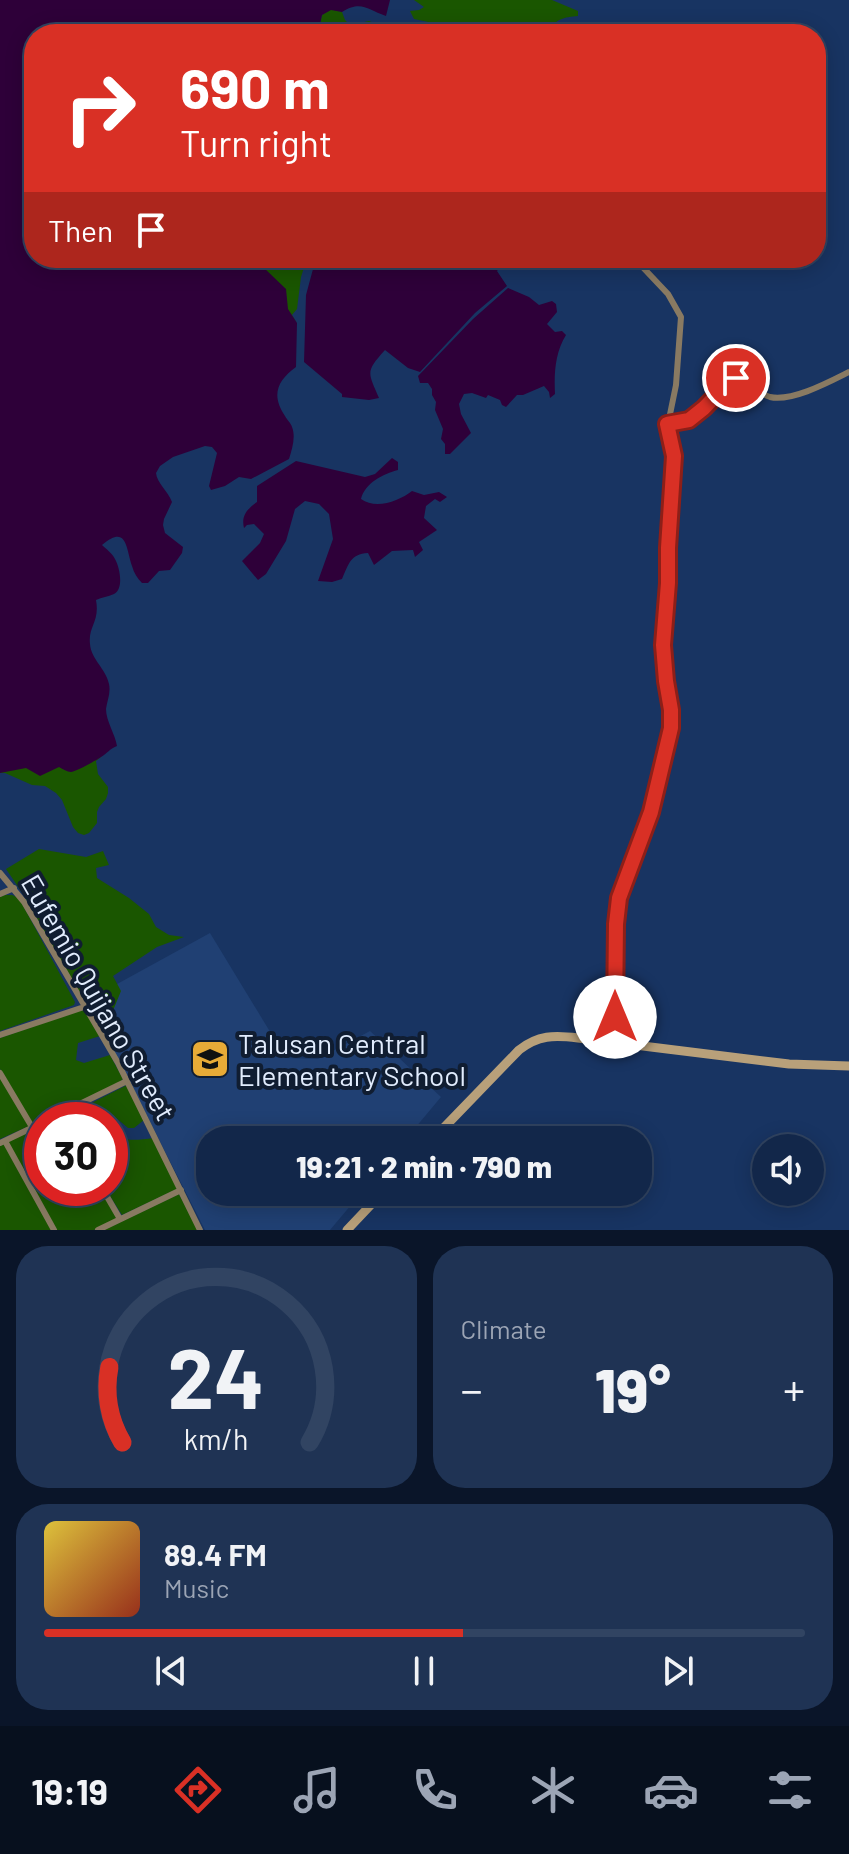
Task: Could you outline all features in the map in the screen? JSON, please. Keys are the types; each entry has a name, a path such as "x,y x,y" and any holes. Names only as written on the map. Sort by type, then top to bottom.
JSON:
{"main road":[{"path":"445,1126 519,1050 544,1037 560,1036 789,1064 849,1066"},
{"path":"347,1230 370,1206"}],"street":[{"path":"615,1043 618,904 651,812 671,728 663,645 674,456 667,424 676,385 681,317 668,294 643,268"},
{"path":"667,424 689,420 732,379 736,378 771,397 783,397 815,388 849,372"},
{"name":"Eufemio Quijano Street","path":"0,873 24,902 127,1081 200,1230"},
{"path":"0,894 14,888"},
{"path":"0,1035 84,1007"},
{"path":"0,1073 24,1114"},
{"path":"89,1102 127,1081"},
{"path":"24,1131 2,1142 54,1230"},
{"path":"98,1230 181,1190"},
{"path":"112,1206 120,1219"}],"shaded area":[{"path":"0,0 390,0 386,16 360,6 342,12 331,10 322,15 320,24 24,24 24,268 264,268 286,289 288,309 297,323 296,367 280,383 277,395 293,431 289,459 251,479 239,477 211,490 209,486 217,453 212,447 205,446 173,457 160,466 157,477 172,502 164,519 165,533 183,547 170,570 159,571 148,583 142,583 121,538 110,539 102,545 115,559 120,583 114,594 96,600 90,644 109,684 106,714 117,746 73,771 59,767 40,776 26,768 0,773"},
{"path":"313,268 499,268 497,271 507,286 475,313 420,372 408,368 385,350 370,372 379,398 369,400 342,397 304,362 306,295"},
{"path":"508,288 539,305 552,301 556,304 557,312 547,324 555,332 562,331 566,335 556,363 555,394 550,398 544,386 517,395 506,407 500,400 488,395 486,398 472,393 464,394 459,404 471,433 450,454 445,454 445,444 441,439 443,429 435,410 432,389 428,383 420,383 418,376"},
{"path":"392,458 398,462 398,470 375,480 366,488 361,499 373,504 387,503 412,491 424,495 439,492 447,497 440,502 435,499 426,506 424,518 437,530 419,542 423,550 415,557 413,550 392,551 374,565 368,553 357,555 342,579 318,581 333,539 329,514 319,504 305,501 295,509 286,541 266,574 258,580 242,561 260,543 264,534 254,524 244,528 243,524 246,513 257,502 257,486 296,461 365,477 375,474"},
{"name":"Talusan Central Elementary School","path":"210,933 286,1058 318,1059 370,1031 441,1097 417,1126 196,1126 196,1206 350,1206 330,1230 205,1230 88,1000"}],"green space":[{"path":"414,0 552,0 578,11 578,16 564,18 555,24 445,24 414,19 410,11 424,7"},
{"path":"331,9 342,12 349,24 320,24 322,15"},
{"path":"257,268 304,268 297,309 292,315 297,323"},
{"path":"113,747 96,761 98,774 108,787 108,793 97,812 97,823 84,835 73,827 56,793 45,786 32,785 0,773 0,751 40,770"},
{"path":"39,849 86,857 103,851 109,865 96,868 97,878 149,914 156,927 169,935 184,937 157,947 113,976 121,991 112,1013 94,1019 6,869"},
{"path":"0,897 19,898 75,1002 74,1005 0,1031"},
{"path":"85,1011 100,1036 78,1043 76,1060 84,1063 110,1055 123,1079 78,1102 24,1102 24,1111 0,1069 0,1038"},
{"path":"0,1076 24,1117 24,1128 0,1139"},
{"path":"127,1085 144,1120 134,1128 128,1128 128,1102 94,1102"},
{"path":"24,1133 24,1172 7,1142"},
{"path":"154,1138 177,1189 122,1215 116,1206 128,1206 128,1139"},
{"path":"4,1144 24,1180 24,1206 39,1206 52,1230 0,1230 0,1146"},
{"path":"179,1194 198,1230 104,1230"},
{"path":"43,1206 110,1206 117,1219 94,1230 57,1230"}],"place":[{"name":"Talusan Central Elementary School","path":"210,1059"}],"route":[{"path":"615,1017 619,898 651,812 671,728 663,645 674,456 667,424 689,420 736,378"}]}
